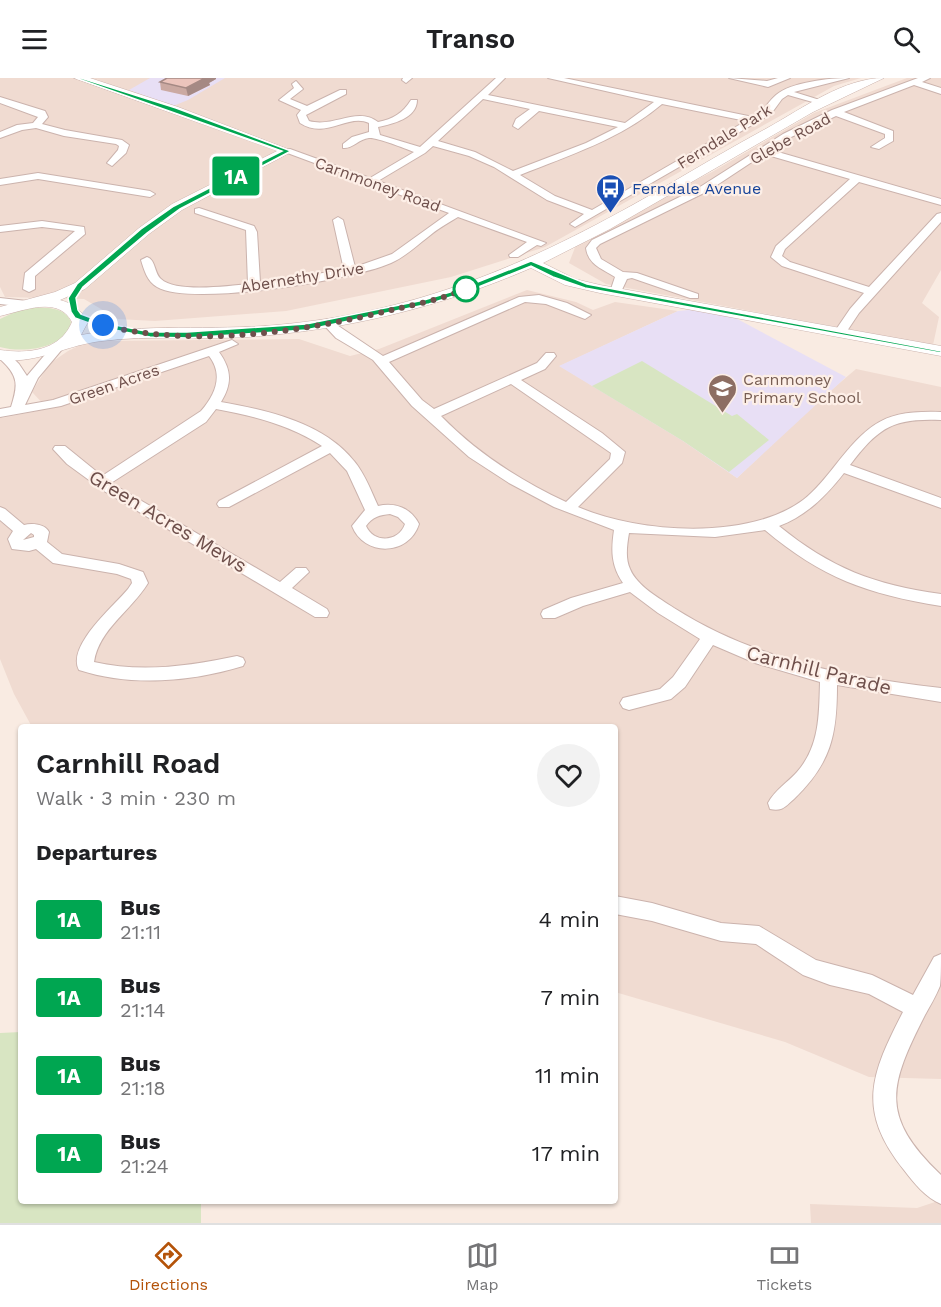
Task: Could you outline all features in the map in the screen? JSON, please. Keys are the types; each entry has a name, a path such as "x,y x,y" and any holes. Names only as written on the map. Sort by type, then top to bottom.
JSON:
{"street":[{"name":"Carnmoney Road","path":"79,78 174,109 538,242 514,255"},
{"path":"371,181 422,151 501,78"},
{"path":"552,78 754,120"},
{"path":"603,88 615,78"},
{"path":"733,78 768,84 786,78"},
{"name":"Ferndale Park","path":"574,224 768,112 779,97 787,92 800,86 845,78"},
{"path":"2,356 38,354 96,336 249,333 328,323 426,302 531,263 580,239 820,103 879,78"},
{"path":"899,78 941,91"},
{"name":"Glebe Road","path":"621,276 594,259 591,248 596,242 704,189 763,151 835,112 926,78"},
{"path":"296,84 299,89 283,100 307,109"},
{"path":"343,92 307,109 301,115 304,123 317,126 335,125 359,116 368,118 374,122 377,137 422,151"},
{"path":"787,92 820,103"},
{"path":"479,96 628,126"},
{"path":"0,100 42,114 42,121 0,135"},
{"path":"510,175 614,133 649,112 661,100"},
{"path":"346,146 355,139 395,120 412,108 414,102"},
{"path":"518,126 519,121 538,107"},
{"path":"835,112 890,133 890,139 876,147"},
{"path":"36,124 80,137 119,142 124,145 123,151 112,163"},
{"path":"431,142 472,154 497,165 551,198 593,214"},
{"path":"0,301 60,296 80,286 144,231 177,207 287,151"},
{"path":"763,151 941,202"},
{"path":"0,182 38,176 150,194"},
{"path":"857,178 780,248 776,257 786,264 872,292"},
{"path":"200,211 250,228 254,286"},
{"name":"Abernethy Drive","path":"147,260 151,276 156,282 174,290 203,291 287,283 385,262 458,213"},
{"path":"841,331 844,324 941,216"},
{"path":"338,220 350,271"},
{"path":"0,229 42,224 80,229 80,234 29,275 29,299"},
{"path":"531,263 570,282 616,292 841,331 941,351"},
{"path":"616,292 621,276 633,275 694,296"},
{"path":"0,413 16,411 23,389 37,369 78,330 80,322 72,298 80,286"},
{"path":"382,361 523,299 533,298 560,303 585,315"},
{"path":"0,312 29,299 56,304 109,326 150,334"},
{"path":"328,323 339,334 382,361 417,403 459,442 510,477 569,507 622,527 669,532 720,533 768,525 789,516 818,495 872,430 887,420 906,415 941,416"},
{"name":"Green Acres","path":"16,411 56,403 232,344"},
{"path":"102,482 201,419 215,405 222,386 223,368 211,350"},
{"path":"2,356 19,369 23,389"},
{"path":"432,415 541,366 550,357"},
{"path":"511,379 618,452 617,460 569,507"},
{"path":"215,405 287,423 320,438 346,460 373,512"},
{"path":"224,504 331,447"},
{"name":"Green Acres Mews","path":"60,449 72,461 102,482 321,613"},
{"path":"842,467 941,503"},
{"path":"0,512 22,531 15,539 17,544 24,547 38,543 58,559 119,569 138,576 140,583 134,596 111,615 85,652 85,666 108,673 188,673 237,662"},
{"path":"768,525 791,546 822,567 870,587 941,600"},
{"name":"Carnhill Parade","path":"622,527 619,557 625,575 634,585 674,616 727,646 760,658 856,683 941,695"},
{"path":"281,589 301,572"},
{"path":"549,614 577,602 634,585"},
{"path":"629,703 665,694 679,682 710,637"},
{"path":"777,803 807,774 818,758 827,723 829,676"},
{"path":"618,906 652,912 721,932 759,935 810,968 872,985 917,1008"},
{"path":"939,973 917,1008 887,1070 883,1088 890,1130 904,1154 941,1192"}],"shaded area":[{"path":"0,78 861,78 834,86 545,247 451,277 286,311 155,321 118,319 84,299 5,297 0,287"},
{"path":"150,78 225,78 188,100 173,106 129,90"},
{"path":"907,78 941,78 941,270 922,303 939,317 933,345 606,284 569,263 576,245 622,217 712,172 814,113"},
{"path":"527,290 576,302 593,310 615,302 678,311 560,366 683,441 737,478 809,409 856,369 941,387 941,1079 869,1077 785,1042 618,993 618,724 30,724 14,694 0,659 0,410 2,418 48,409 32,392 49,364 83,344 101,341 299,339 350,356 379,349"},
{"name":"Carnmoney Primary School","path":"678,311 728,314 846,377 737,478 683,441 559,366"},
{"path":"941,1200 941,1223 811,1223 810,1204 917,1208"}],"green space":[{"path":"50,308 64,313 71,322 67,331 60,339 41,347 19,350 0,347 0,319 17,311"},
{"path":"642,361 732,416 737,414 769,440 729,472 592,386"},
{"path":"18,1032 18,1204 201,1204 201,1223 0,1223 0,1033"}],"building":[{"path":"167,78 205,78 186,88 160,82"}],"bus line":[{"name":"1A","path":"79,78 174,109 287,151 177,207 144,231 80,286 72,298 71,304 74,311 78,316 103,325 150,334 187,335 249,333 306,327 354,319 426,302 531,263 570,282 585,286 732,311 941,351"}],"place":[{"name":"Ferndale Avenue","path":"611,214"},
{"name":"Carnmoney Primary School","path":"722,414"}],"route":[{"path":"103,325 150,334 187,335 271,331 354,319 426,302 466,289"}]}
